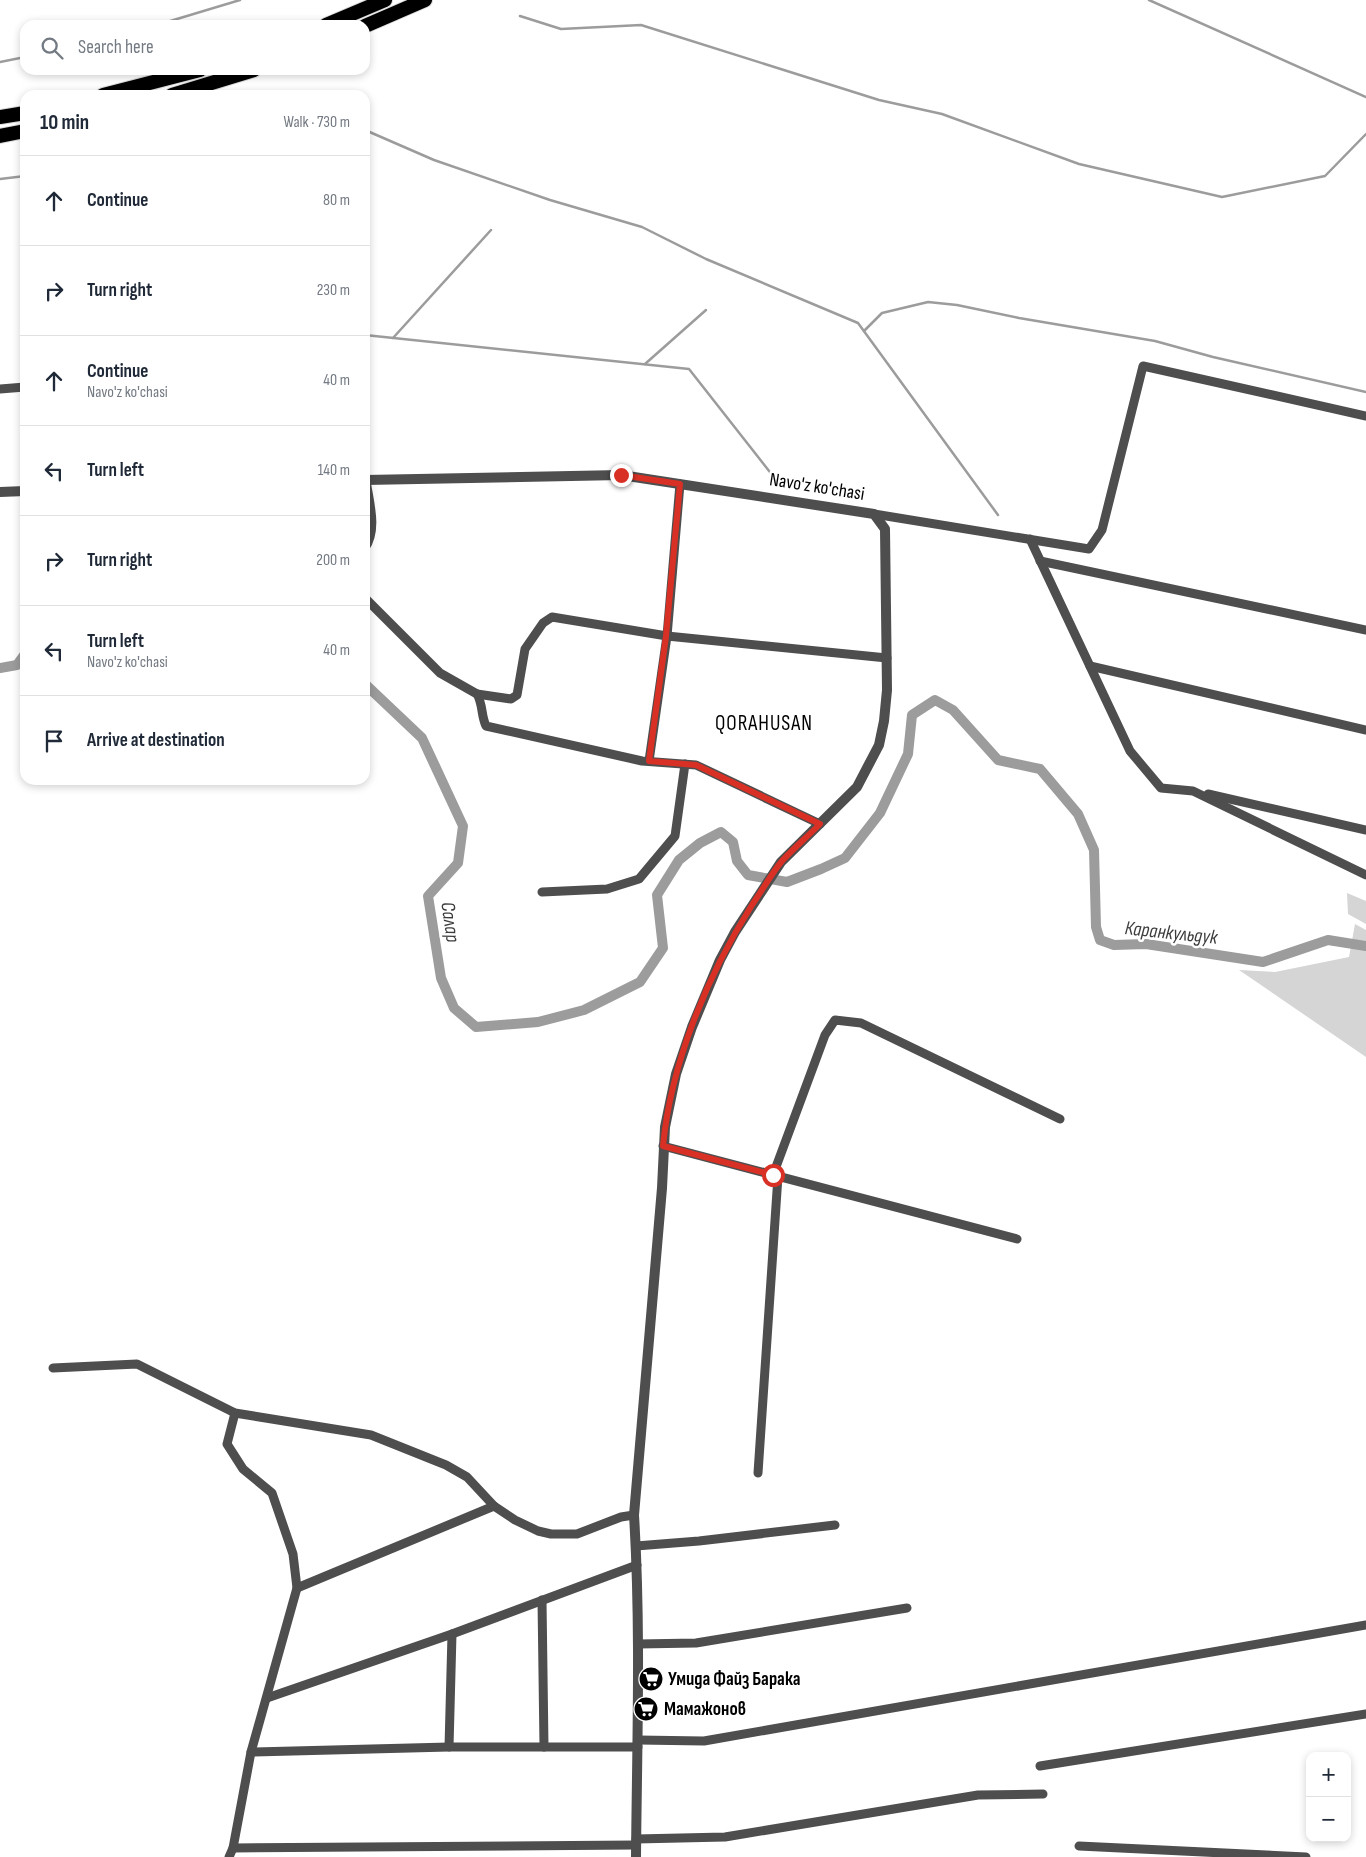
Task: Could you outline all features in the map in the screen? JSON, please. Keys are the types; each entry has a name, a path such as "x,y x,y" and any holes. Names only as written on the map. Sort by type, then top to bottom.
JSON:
{"highway":[{"path":"338,20 385,0"},
{"path":"370,24 425,0"},
{"path":"122,90 181,75"},
{"path":"196,90 239,75"},
{"path":"0,118 20,114"},
{"path":"0,136 20,132"}],"street":[{"path":"874,514 1089,549 1102,530 1143,366 1366,416"},
{"path":"0,389 20,387"},
{"name":"Navo'z ko'chasi","path":"370,480 621,475 874,514 885,529"},
{"path":"649,761 666,636 680,484"},
{"path":"0,492 20,491"},
{"path":"370,513 372,530 370,540"},
{"path":"636,1857 638,1644 634,1515 661,1198 663,1146 668,1108 674,1082 692,1027 720,960 735,932 781,862 858,787 879,745 887,690 885,529 900,518"},
{"path":"1030,539 1130,751 1161,788 1193,791 1366,830"},
{"path":"1040,561 1366,630"},
{"path":"370,603 440,673 477,694 511,700 517,695 525,649 543,623 552,616 666,636 887,658"},
{"path":"1090,666 1366,730"},
{"path":"477,694 480,700 483,721 486,726 492,729 649,761 696,765 820,824"},
{"path":"542,892 608,888 639,879 675,836 685,764"},
{"path":"1193,791 1366,875"},
{"path":"758,1473 775,1175 825,1035 835,1020 861,1023 1060,1119"},
{"path":"663,1146 1017,1239"},
{"path":"53,1368 137,1364 235,1412 371,1435 446,1465 467,1477 494,1506 515,1520 538,1531 552,1534 577,1534 621,1517 634,1515"},
{"path":"235,1412 227,1444 244,1469 272,1493 293,1554 297,1588 251,1752 231,1853 636,1842 725,1837 978,1795 1043,1794"},
{"path":"297,1588 494,1506"},
{"path":"636,1546 699,1541 835,1525"},
{"path":"267,1698 452,1634 637,1565"},
{"path":"542,1600 544,1747"},
{"path":"638,1644 696,1643 907,1608"},
{"path":"251,1752 449,1747 544,1747 704,1741 1366,1624"},
{"path":"449,1747 452,1634"},
{"path":"1040,1766 1366,1714"},
{"path":"1078,1846 1306,1857"}],"shaded area":[{"path":"1347,893 1366,901 1366,924 1348,914"},
{"path":"1355,924 1366,930 1366,1057 1239,970 1275,972 1349,957"}],"waterway":[{"path":"174,20 240,0"},
{"path":"1149,0 1366,97"},
{"path":"520,16 561,29 641,25 879,100 942,114 1079,164 1222,197 1325,176 1366,134"},
{"path":"0,62 20,58"},
{"path":"370,132 434,160 550,200 642,227 706,259 858,323 998,515"},
{"path":"0,179 20,177"},
{"path":"393,338 491,230"},
{"path":"864,331 882,313 928,302 957,305 1019,318 1155,341 1213,357 1366,392"},
{"path":"645,364 706,310"},
{"path":"370,336 689,369 773,476"},
{"name":"Салар","path":"0,668 17,665 20,661"},
{"name":"Каранкульдук","path":"370,689 422,738 463,826 458,863 428,896 441,978 454,1008 476,1027 538,1022 584,1010 640,982 663,948 657,895 679,860 700,843 721,832 733,842 737,861 748,875 787,882 845,858 880,813 908,754 912,715 935,700 953,710 998,760 1040,769 1078,814 1094,850 1096,927 1100,940 1114,945 1146,944 1263,962 1328,940 1366,946"}],"place":[{"name":"Умида Файз Барака","path":"651,1679"},
{"name":"Мамажонов","path":"646,1709"}],"district":[{"name":"QORAHUSAN","path":"764,723"}],"route":[{"path":"621,475 680,484 666,636 649,761 696,765 820,824 781,862 735,932 720,960 692,1027 676,1074 665,1127 663,1146 773,1175"}]}
